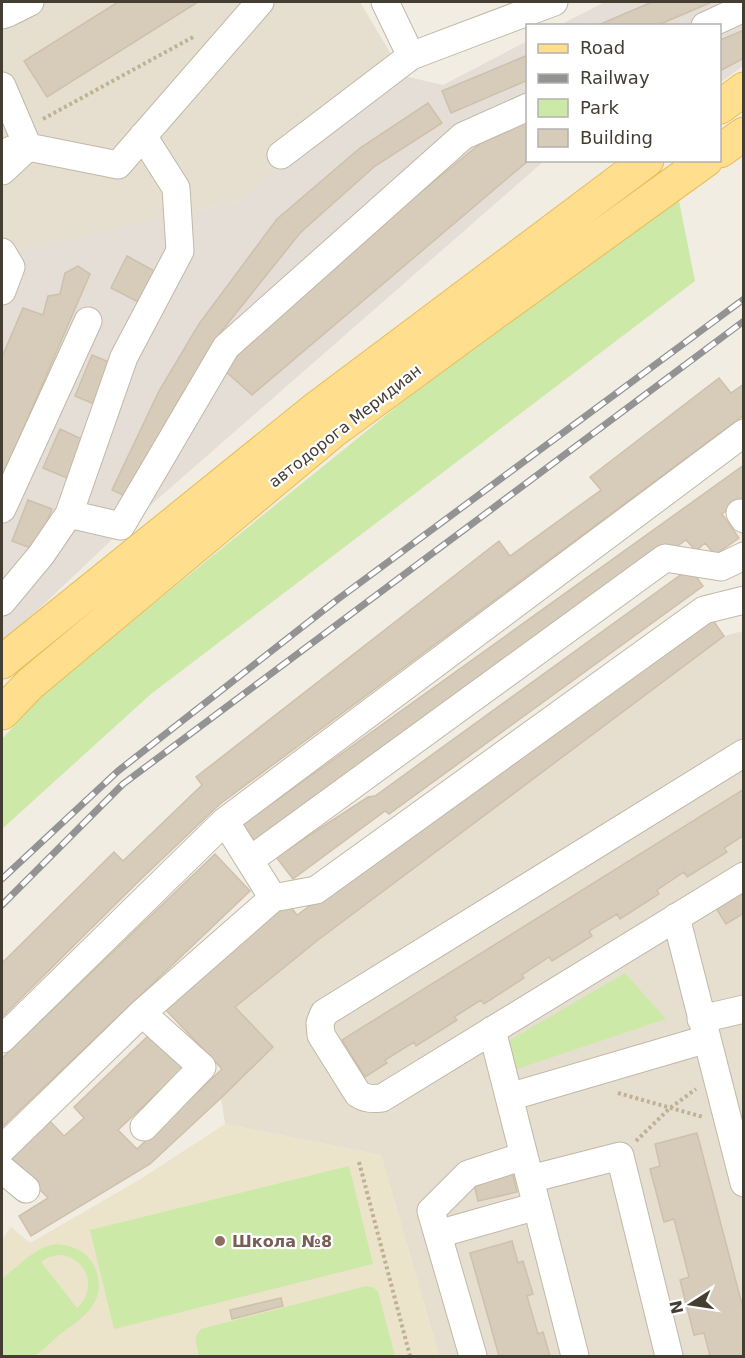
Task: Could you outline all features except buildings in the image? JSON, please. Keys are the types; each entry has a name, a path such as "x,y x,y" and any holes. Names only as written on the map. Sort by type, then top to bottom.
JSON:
{"main road":[{"path":"721,106 744,89"},
{"path":"721,150 744,134"},
{"name":"автодорога Меридиан","path":"2,662 314,410 644,162"},
{"name":"автодорога Меридиан","path":"2,713 30,684 332,432 703,162"}],"lane":[{"path":"2,15 30,2"},
{"path":"2,152 25,139 118,165 260,2"},
{"path":"385,2 411,56"},
{"path":"281,155 411,56 554,2"},
{"path":"709,24 744,8"},
{"path":"2,86 25,139"},
{"path":"69,514 121,526 226,347 463,136 526,108"},
{"path":"2,602 41,555 69,514 124,357 180,250 176,188 143,136"},
{"path":"2,171 25,139"},
{"path":"2,252 11,267 2,291"},
{"path":"2,509 88,321"},
{"path":"2,1039 225,821 744,433"},
{"path":"250,860 665,558 721,567 742,562"},
{"path":"2,1149 142,1013 273,898 316,890 704,610 744,600"},
{"path":"744,753 324,1013 320,1023 321,1035 354,1089 364,1098 382,1098 744,876"},
{"path":"225,821 273,898"},
{"path":"676,918 744,1184"},
{"path":"509,1097 704,1029 744,1009"},
{"path":"142,1013 202,1067 144,1127"},
{"path":"492,1030 575,1356"},
{"path":"473,1356 431,1211 468,1174 620,1156 669,1356"},
{"path":"2,1169 26,1189"},
{"path":"438,1234 537,1206"}],"path":[{"path":"25,139 196,35"},
{"path":"620,1156 670,1107 716,1074"},
{"path":"615,1092 728,1124"},
{"path":"359,1161 410,1356"}],"shaded area":[{"path":"2,2 360,2 404,76 359,99 238,201 19,251 2,278"},
{"path":"605,2 743,2 743,66 721,82 721,24 562,24"},
{"path":"526,42 526,162 543,162 121,531 2,644 2,278 18,251 238,201 359,99 404,76 443,85"},
{"path":"743,631 743,1356 439,1356 381,1155 225,1124 221,1098 272,1047 235,1007 318,940 724,636"},
{"name":"Школа №8","path":"225,1124 381,1155 439,1356 2,1356 2,1239 11,1227 30,1243 139,1180"}],"green space":[{"path":"677,191 695,281 151,694 2,829 2,739 46,691 427,382"},
{"path":"625,973 666,1019 514,1070 505,1043"},
{"path":"349,1166 373,1264 114,1329 90,1230"},
{"path":"55,1244 71,1247 88,1257 98,1276 97,1297 88,1312 34,1356 2,1356 2,1279 27,1258","holes":["59,1255 77,1261 87,1275 87,1292 77,1308 41,1262"]},
{"path":"366,1286 378,1292 395,1356 199,1356 196,1336 201,1329"}],"railway":[{"path":"2,879 118,771 338,599 744,299"},
{"path":"2,905 123,784 744,321"}],"place":[{"name":"Школа №8","path":"220,1241"}]}
